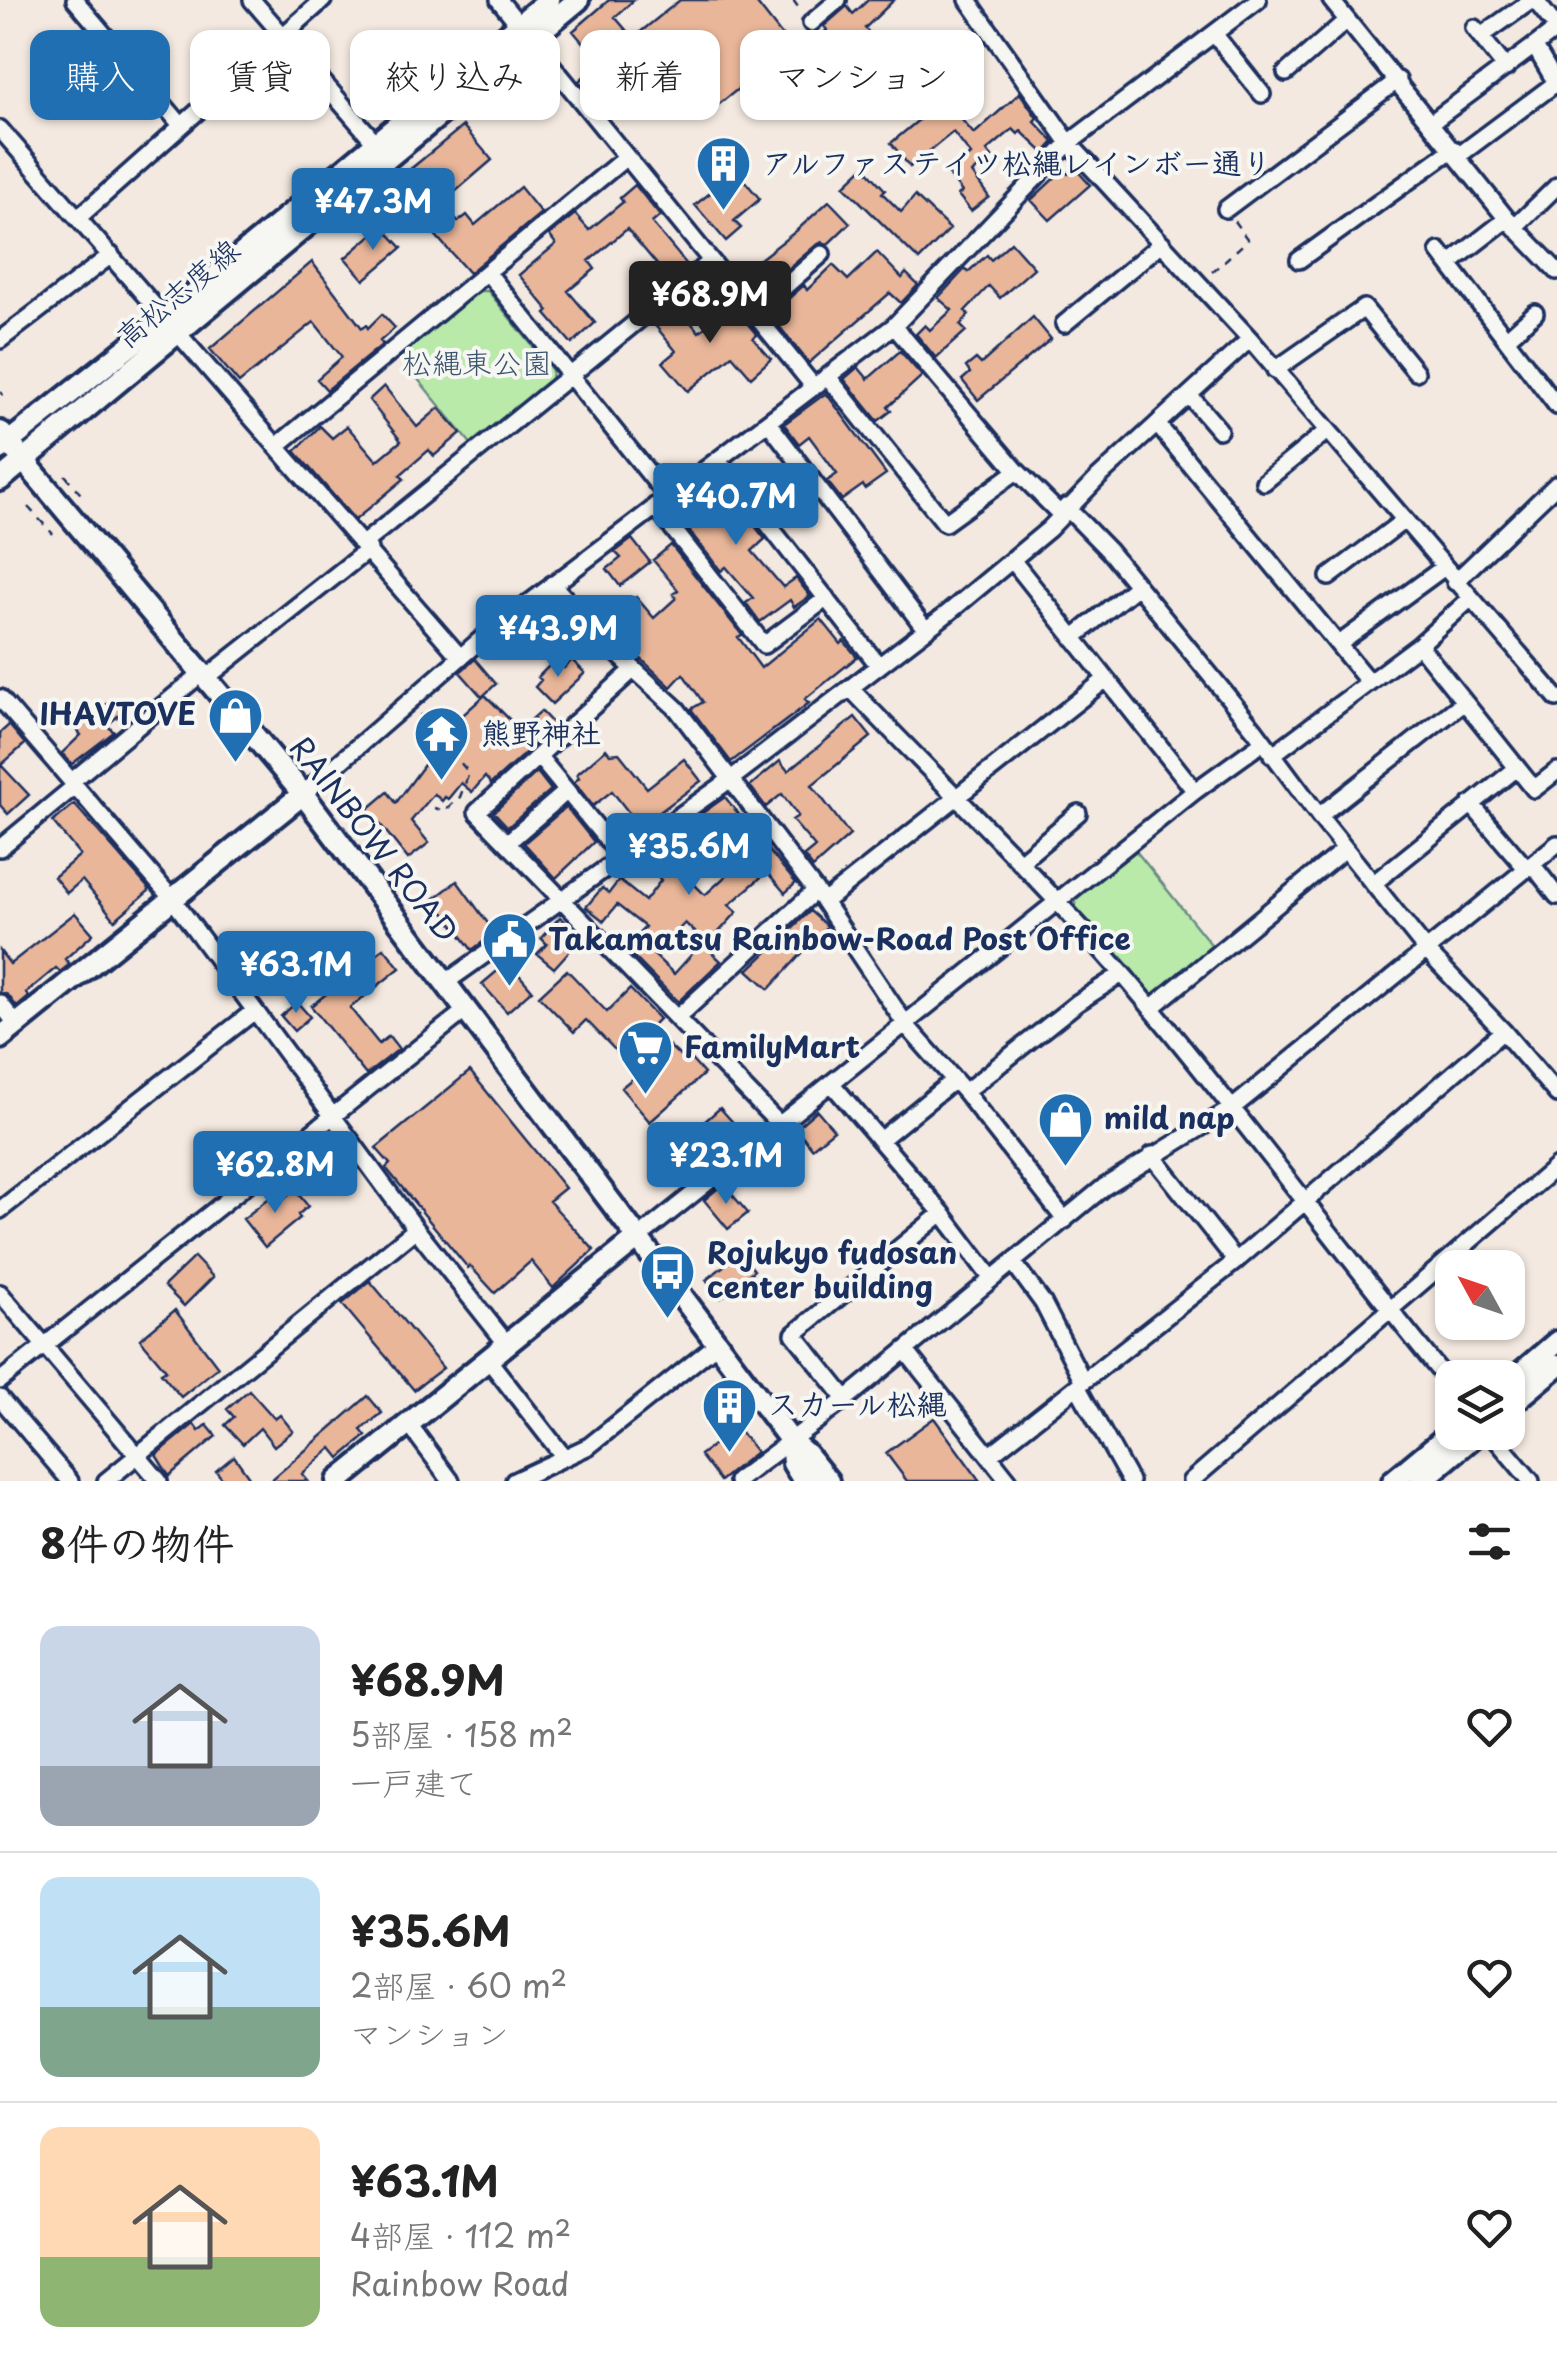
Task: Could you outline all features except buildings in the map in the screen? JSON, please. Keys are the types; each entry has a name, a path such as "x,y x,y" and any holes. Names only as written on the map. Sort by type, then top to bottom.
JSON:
{"street":[{"path":"75,0 181,125"},
{"path":"252,0 278,30"},
{"path":"288,30 323,0"},
{"path":"499,0 522,30"},
{"name":"高松志度線","path":"528,30 549,0"},
{"name":"高松志度線","path":"531,30 578,0"},
{"path":"811,23 838,0"},
{"path":"968,0 1069,143 1250,339 1557,698"},
{"path":"0,1038 174,901 460,657 894,326 1069,143 1258,0"},
{"path":"1331,0 1511,223 1557,271"},
{"path":"1432,122 1535,47 1557,29 1534,0 1478,32 1506,68"},
{"path":"1286,73 1347,20"},
{"path":"1215,35 1262,94"},
{"path":"1299,260 1556,83 1535,47"},
{"path":"560,77 814,386"},
{"path":"1226,209 1398,80"},
{"path":"330,91 382,152"},
{"path":"78,218 190,117"},
{"name":"高松志度線","path":"0,480 172,325 421,120"},
{"path":"0,130 460,657"},
{"path":"277,446 625,158"},
{"path":"1557,186 1511,223 1444,258 1557,406"},
{"path":"1064,324 1162,243"},
{"path":"754,314 822,254"},
{"path":"0,340 111,255"},
{"path":"0,848 204,675 710,262"},
{"path":"487,272 570,376 764,645 827,598"},
{"path":"1276,370 1364,308 1416,372"},
{"path":"1506,338 1535,313"},
{"name":"高松志度線","path":"3,441 172,325"},
{"path":"894,326 1017,471 1109,551 1427,951 1503,1030 1557,1094"},
{"path":"446,983 732,779 1013,561 1250,339"},
{"path":"829,378 945,524 1017,471"},
{"path":"1189,395 1219,430"},
{"path":"768,422 926,630"},
{"path":"1158,424 1368,680"},
{"path":"1264,482 1326,432"},
{"name":"RAINBOW ROAD","path":"3,441 24,461 303,794 790,1441"},
{"path":"718,460 879,666"},
{"path":"1455,582 1557,484"},
{"path":"1330,577 1403,520"},
{"path":"1013,561 1195,791"},
{"path":"1338,644 1443,568"},
{"path":"552,584 610,648 677,709 819,896 906,1025 960,1086 1066,1220"},
{"path":"1074,638 1137,586"},
{"path":"338,1481 1195,791 1267,749 1368,680 1418,645 1470,599"},
{"path":"1418,645 1534,789 1557,771"},
{"path":"634,669 476,812 780,1125"},
{"path":"677,1018 819,896 1106,678"},
{"path":"850,688 1020,862 1122,974 1435,1365"},
{"path":"0,698 174,901 416,1229 506,1343"},
{"path":"1319,816 1464,702"},
{"path":"539,756 621,857"},
{"path":"1374,882 1517,768"},
{"path":"508,842 567,791"},
{"path":"1471,804 1557,896"},
{"path":"1020,862 1078,813"},
{"path":"737,1481 846,1399 1104,1187 1231,1109 1557,844"},
{"path":"1151,1008 1345,849"},
{"path":"880,1140 1122,974"},
{"path":"0,1002 17,1025"},
{"path":"0,1382 466,1010"},
{"path":"0,1210 254,1012"},
{"path":"990,1455 1236,1261 1503,1030"},
{"path":"832,1084 992,1278"},
{"path":"1152,1155 1236,1261"},
{"path":"1191,1481 1557,1166"},
{"path":"846,1399 794,1334 942,1213"},
{"path":"106,1481 416,1229"},
{"path":"1014,1262 1043,1303 1130,1481"},
{"path":"0,1293 159,1481"},
{"path":"1525,1369 1557,1342"},
{"path":"514,1481 589,1446 717,1344"},
{"path":"906,1350 1009,1481"},
{"path":"487,1358 564,1457"},
{"path":"1525,1393 1557,1366"},
{"path":"0,1398 70,1481"},
{"path":"408,1423 451,1481"},
{"path":"790,1441 793,1463 804,1481"},
{"path":"790,1441 828,1481"},
{"path":"1393,1481 1435,1446"},
{"path":"1421,1481 1458,1450"},
{"path":"1505,1450 1531,1481"}],"path":[{"path":"1200,283 1248,240 1226,209"},
{"path":"65,475 84,498"},
{"path":"28,507 53,534"},
{"path":"410,701 469,773 460,797 445,811 434,808"}],"green space":[{"name":"松縄東公園","path":"478,291 488,291 552,370 551,379 472,445 399,356"},
{"path":"1136,851 1214,948 1156,994 1146,994 1075,907 1076,898"}],"place":[{"name":"アルファステイツ松縄レインボー通り","path":"723,213"},
{"name":"IHAVTOVE","path":"235,764"},
{"name":"熊野神社","path":"442,783"},
{"name":"Takamatsu Rainbow-Road Post Office","path":"509,989"},
{"name":"FamilyMart","path":"645,1097"},
{"name":"mild nap","path":"1065,1168"},
{"name":"Rojukyo fudosan center building","path":"668,1320"},
{"name":"スカール松縄","path":"729,1454"}]}
